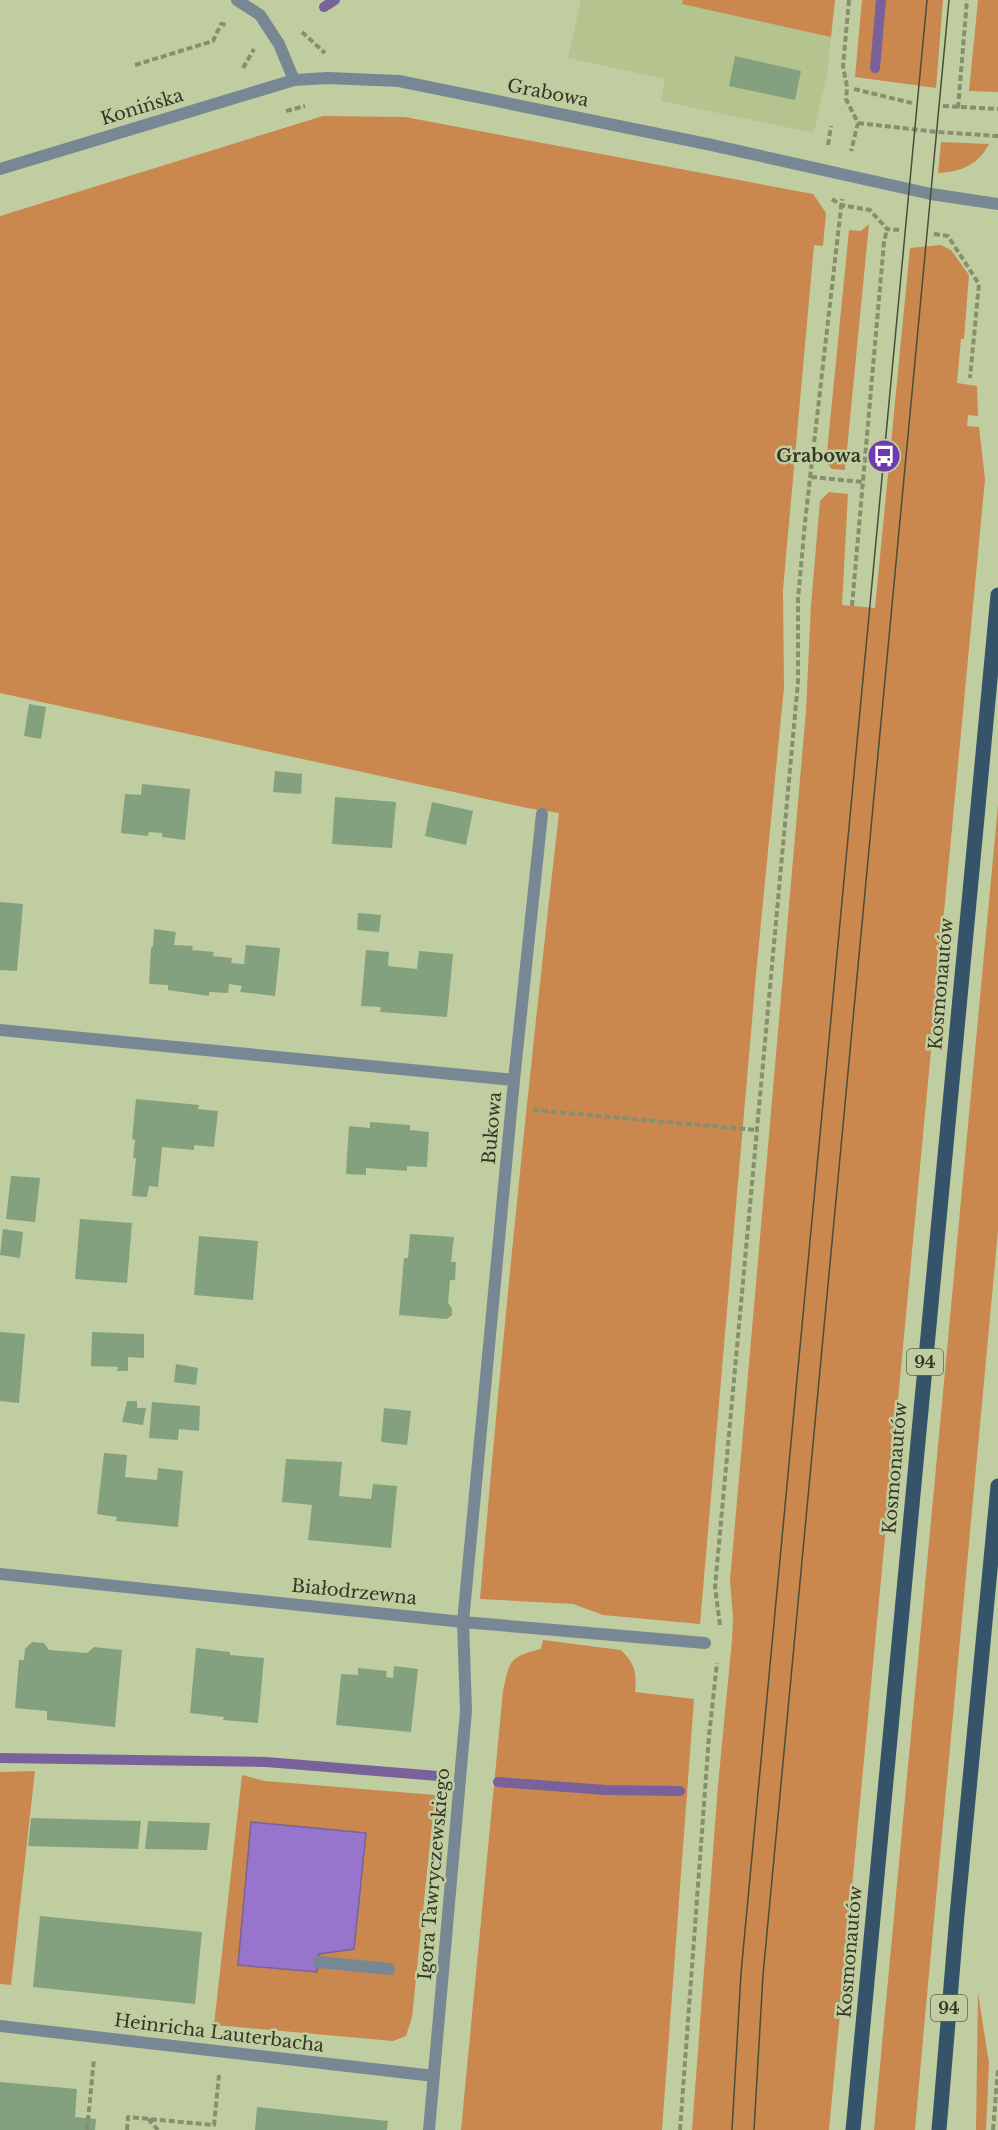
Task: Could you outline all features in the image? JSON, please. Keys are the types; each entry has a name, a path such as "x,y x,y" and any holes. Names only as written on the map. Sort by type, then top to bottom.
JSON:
{"main road":[{"name":"Kosmonautów","path":"853,2130 998,594"},
{"name":"94","path":"939,2130 998,1486"}],"street":[{"path":"237,0 260,15 279,44 294,80"},
{"name":"Grabowa","path":"294,80 328,78 399,81 718,146 931,194 998,204"},
{"name":"Konińska","path":"0,169 294,80"},
{"path":"514,1080 542,814"},
{"name":"Bukowa","path":"0,1030 514,1080 463,1622"},
{"name":"Białodrzewna","path":"0,1574 463,1622 705,1643"},
{"name":"Igora Tawryczewskiego","path":"429,2130 466,1711 463,1622"},
{"path":"318,1962 388,1970"},
{"name":"Heinricha Lauterbacha","path":"0,2026 434,2076"}],"path":[{"path":"849,0 843,66 847,87 846,99 858,123 849,158"},
{"path":"958,108 967,0"},
{"path":"135,65 213,41 221,24 247,28 260,15"},
{"path":"854,89 912,103"},
{"path":"280,112 311,104"},
{"path":"943,106 998,109"},
{"path":"858,123 998,136"},
{"path":"825,194 841,205 870,210 887,229 899,230"},
{"path":"720,1629 715,1587 798,682 798,598 841,205"},
{"path":"852,606 887,229"},
{"path":"934,234 948,236 979,284 970,378"},
{"path":"811,477 862,482"},
{"path":"512,1109 756,1130"},
{"path":"680,2130 709,1736 717,1663"},
{"path":"993,2130 998,2069"},
{"path":"127,2130 128,2117 214,2127 219,2079"},
{"path":"87,2130 91,2091"},
{"path":"148,2118 158,2130"}],"shaded area":[{"path":"581,0 683,0 683,4 831,37 827,74 814,133 661,101 665,79 568,58"},
{"path":"683,0 835,0 831,37 682,4"},
{"path":"862,0 943,0 936,88 855,77"},
{"path":"978,0 998,0 998,92 969,91"},
{"path":"323,116 405,117 813,194 826,213 823,246 814,245 783,590 784,687 756,974 700,1624 603,1615 573,1604 480,1599 516,1206 559,813 527,808 0,693 0,216"},
{"path":"941,142 989,144 980,157 968,166 938,173"},
{"path":"869,224 845,470 832,469 826,462 849,230 861,231"},
{"path":"941,245 951,250 969,275 964,339 961,339 957,383 977,386 978,416 968,415 967,426 979,427 985,479 829,2130 692,2130 718,1785 732,1640 730,1581 806,711 811,605 820,501 829,492 848,494 842,605 875,608 910,248"},
{"path":"998,805 998,1231 915,2130 874,2130"},
{"path":"543,1640 621,1650 634,1669 635,1692 694,1699 662,2130 461,2130 503,1691 507,1672 513,1661 541,1649"},
{"path":"35,1771 11,1985 0,1984 0,1772"},
{"path":"242,1775 265,1781 435,1795 412,2017 406,2036 393,2041 214,2025"},
{"path":"251,1822 366,1833 354,1949 319,1954 317,1972 238,1965"},
{"path":"978,1993 989,2063 986,2130 976,2130"}],"building":[{"path":"735,56 801,71 795,100 729,86"},
{"path":"29,704 46,707 41,739 24,736"},
{"path":"275,771 302,774 301,794 273,792"},
{"path":"142,784 190,789 185,840 162,837 162,833 149,832 148,836 121,833 125,794 141,795"},
{"path":"335,797 396,802 392,848 332,844"},
{"path":"432,802 473,811 466,845 425,836"},
{"path":"0,902 23,904 17,971 0,970"},
{"path":"358,913 381,915 379,932 357,930"},
{"path":"154,929 176,932 174,945 193,946 192,950 214,952 213,956 232,958 231,963 244,964 246,945 280,948 275,996 240,992 242,986 229,984 228,993 209,992 209,996 168,990 168,985 149,984"},
{"path":"366,950 389,952 388,966 417,969 419,951 453,954 447,1017 380,1012 381,1007 361,1006"},
{"path":"136,1099 199,1105 198,1109 218,1111 214,1147 194,1145 194,1150 162,1147 158,1187 149,1186 147,1197 132,1196 136,1158 133,1158 135,1140 132,1139"},
{"path":"370,1122 410,1125 410,1130 429,1132 427,1167 407,1166 407,1171 366,1168 366,1175 346,1174 349,1126 370,1128"},
{"path":"11,1176 40,1178 35,1222 6,1219"},
{"path":"80,1219 132,1223 127,1283 75,1279"},
{"path":"3,1229 23,1232 20,1258 0,1255"},
{"path":"410,1234 454,1237 451,1262 456,1262 455,1280 450,1280 448,1303 452,1308 452,1315 447,1319 399,1315 404,1258 408,1258"},
{"path":"199,1236 258,1241 253,1300 194,1295"},
{"path":"0,1332 25,1334 19,1403 0,1401"},
{"path":"92,1332 144,1334 144,1358 128,1357 128,1371 117,1371 118,1367 91,1366"},
{"path":"176,1364 198,1368 196,1385 174,1382"},
{"path":"127,1401 137,1401 137,1408 146,1408 143,1425 122,1422"},
{"path":"152,1402 200,1406 199,1431 179,1429 178,1440 149,1438"},
{"path":"384,1408 411,1411 407,1445 381,1442"},
{"path":"104,1453 127,1455 125,1477 157,1480 158,1468 183,1471 178,1527 116,1521 117,1517 97,1514"},
{"path":"286,1459 342,1462 339,1496 371,1499 373,1484 397,1486 391,1548 308,1540 312,1505 282,1502"},
{"path":"32,1642 44,1643 49,1650 87,1653 94,1647 122,1650 115,1727 47,1720 47,1711 15,1708 19,1660 24,1660 25,1649"},
{"path":"196,1648 230,1652 230,1655 264,1658 258,1723 223,1720 224,1717 190,1713"},
{"path":"394,1666 418,1669 411,1732 336,1725 341,1674 358,1675 358,1668 387,1671 386,1677 393,1678"},
{"path":"31,1818 141,1821 138,1849 28,1846"},
{"path":"148,1821 210,1823 207,1850 145,1849"},
{"path":"40,1916 202,1932 195,2004 33,1987"},
{"path":"0,2082 77,2089 75,2117 96,2119 95,2130 0,2130"},
{"path":"257,2107 388,2121 387,2130 255,2130"}],"waterway":[{"path":"324,7 335,0"},
{"path":"875,68 881,0"},
{"path":"0,1758 266,1762 438,1776"},
{"path":"498,1782 606,1790 680,1791"}],"tram line":[{"path":"732,2130 741,1973 927,0"},
{"path":"754,2130 763,1975 949,0"}],"place":[{"name":"Grabowa","path":"884,456"}]}
